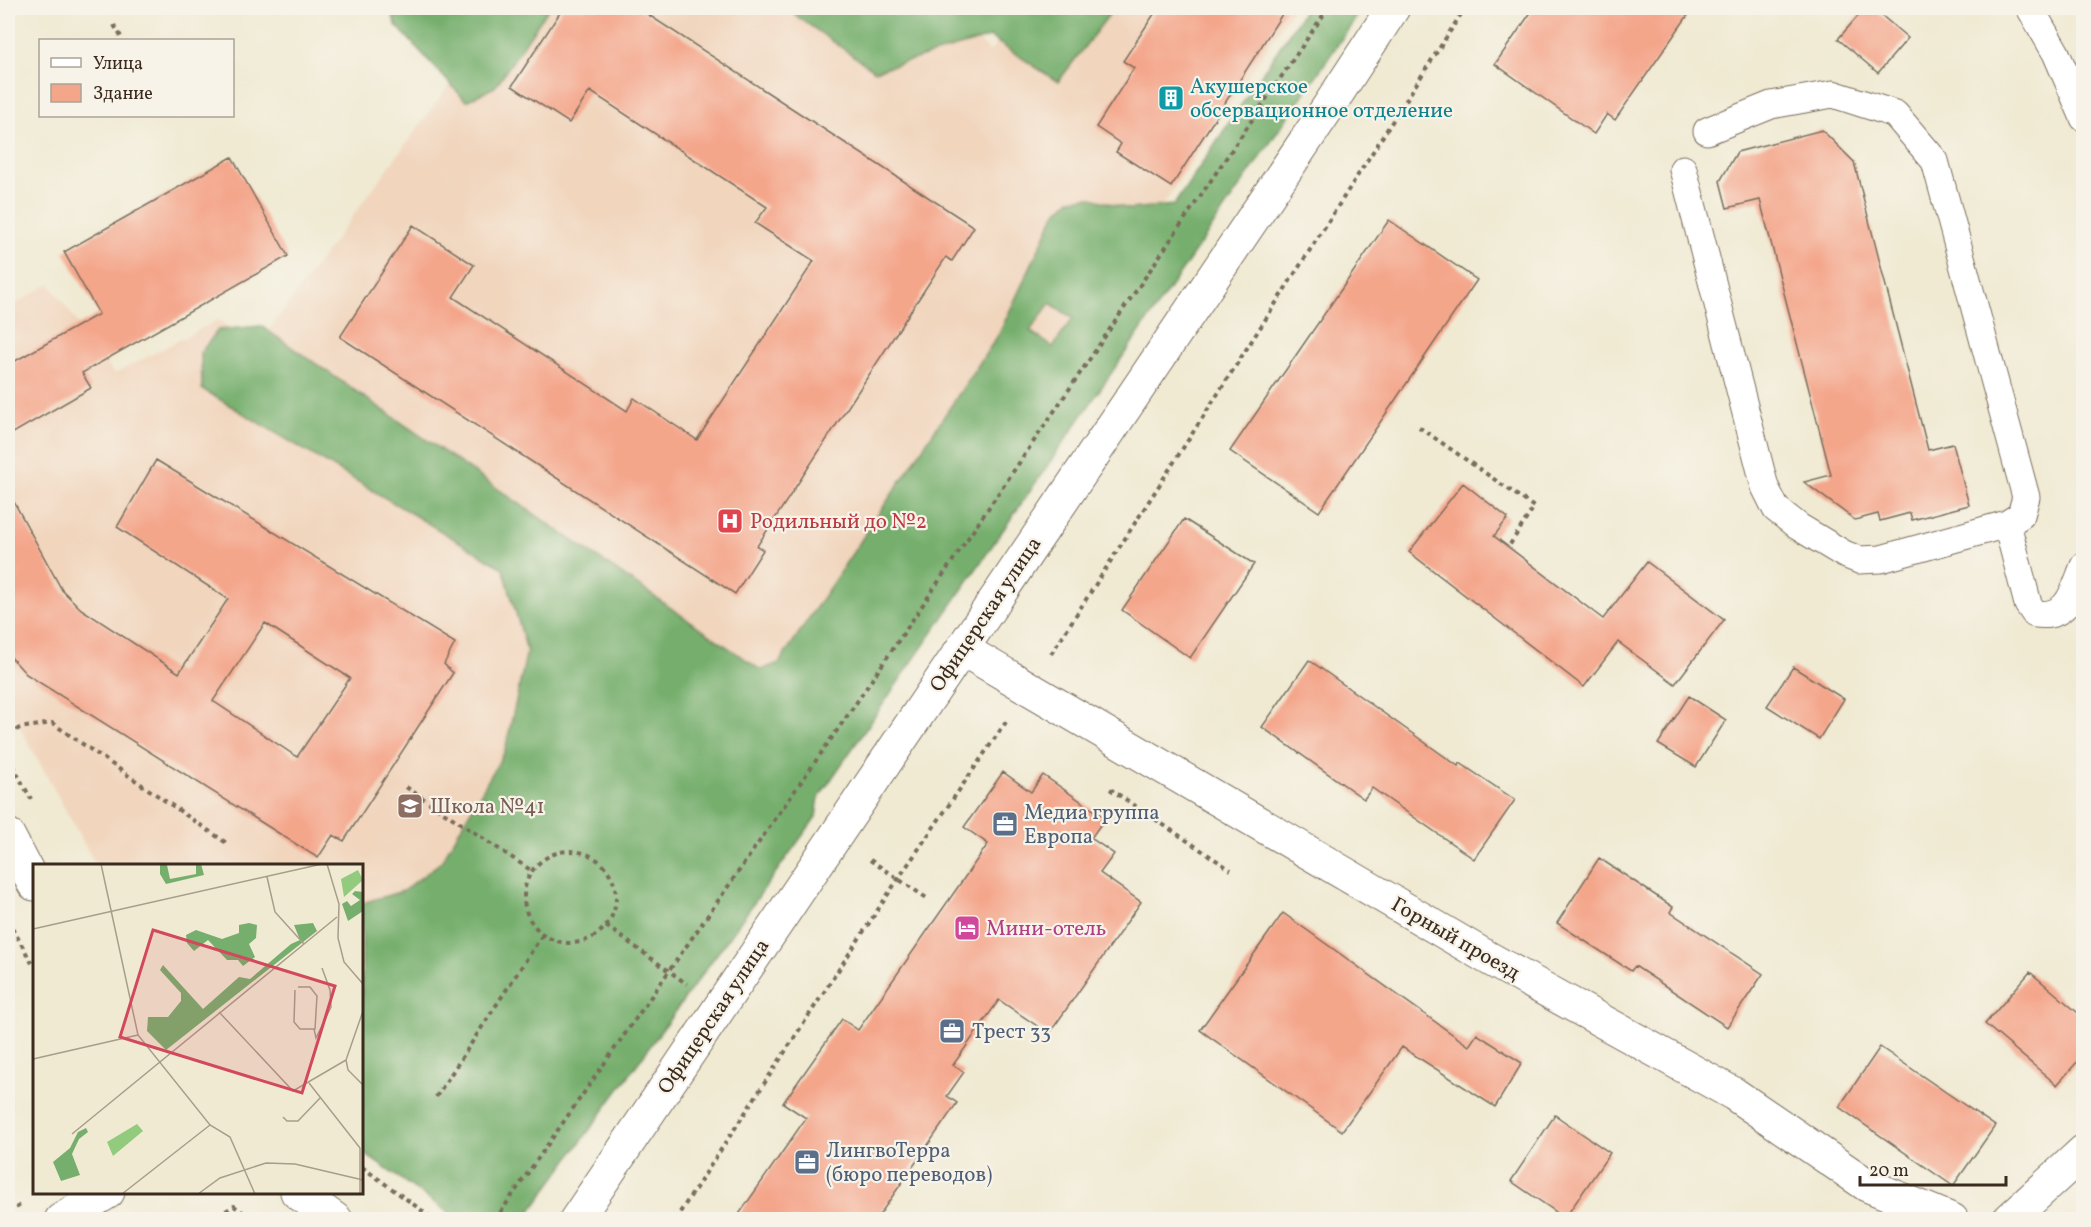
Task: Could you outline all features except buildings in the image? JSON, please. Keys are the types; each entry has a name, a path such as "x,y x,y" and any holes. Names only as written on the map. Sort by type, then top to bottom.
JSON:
{"street":[{"name":"Офицерская улица","path":"576,1220 1331,104 1393,8"},
{"name":"Горный проезд","path":"963,649 1490,959 1734,1094 1867,1185 1952,1220"},
{"path":"8,835 33,882"},
{"path":"2009,1220 2084,1151"},
{"path":"62,1220 105,1194"},
{"path":"300,1194 336,1220"}],"lane":[{"path":"2030,8 2056,52 2084,118"},
{"path":"1683,169 1765,487 1776,509 1799,527 1844,554 1859,560 1881,559 2007,524 2021,515 2026,497 1935,161 1895,114 1833,93 1771,105 1707,131"},
{"path":"2007,524 2028,604 2035,614 2048,616 2061,611 2070,598 2084,566"}],"path":[{"path":"495,1220 852,710 1328,8"},
{"path":"675,1220 898,879 1029,688 1465,8"},
{"path":"114,25 122,39"},
{"path":"1419,427 1534,507 1509,546"},
{"path":"8,734 20,728 52,723 228,844"},
{"path":"1105,785 1231,870"},
{"path":"406,788 532,872"},
{"path":"834,836 928,899"},
{"path":"562,851 581,851 597,859 610,873 616,891 615,909 606,926 593,936 576,942 559,941 543,934 531,921 525,905 525,887 532,872 545,858 562,851"},
{"path":"8,920 33,965"},
{"path":"606,926 719,1007"},
{"path":"436,1097 543,934"},
{"path":"363,1168 435,1220"},
{"path":"210,1220 234,1206 254,1220"}],"shaded area":[{"path":"506,8 951,8 990,52 1026,8 1293,8 798,746 363,1141 363,864 95,864 8,706 8,308 50,284 114,374 218,320 257,346"}],"green space":[{"path":"390,8 549,8 495,87 466,101 396,25"},
{"path":"785,8 1114,8 1058,82 990,37 875,71"},
{"path":"1306,8 1363,8 819,797 816,817 525,1219 458,1219 363,1153 363,903 403,891 441,862 505,751 527,651 503,568 202,389 201,352 218,330 261,326 761,670 779,663 999,334 1055,214 1070,199 1089,197 1129,209 1174,205","holes":["1050,303 1073,318 1053,347 1030,331"]}],"place":[{"name":"Акушерское обсервационное отделение","path":"1171,98"},
{"name":"Родильный до №2","path":"730,521"},
{"name":"Школа №41","path":"410,806"},
{"name":"Медиа группа Европа","path":"1005,824"},
{"name":"Мини-отель","path":"967,928"},
{"name":"Трест 33","path":"952,1031"},
{"name":"ЛингвоТерра (бюро переводов)","path":"807,1162"}]}
